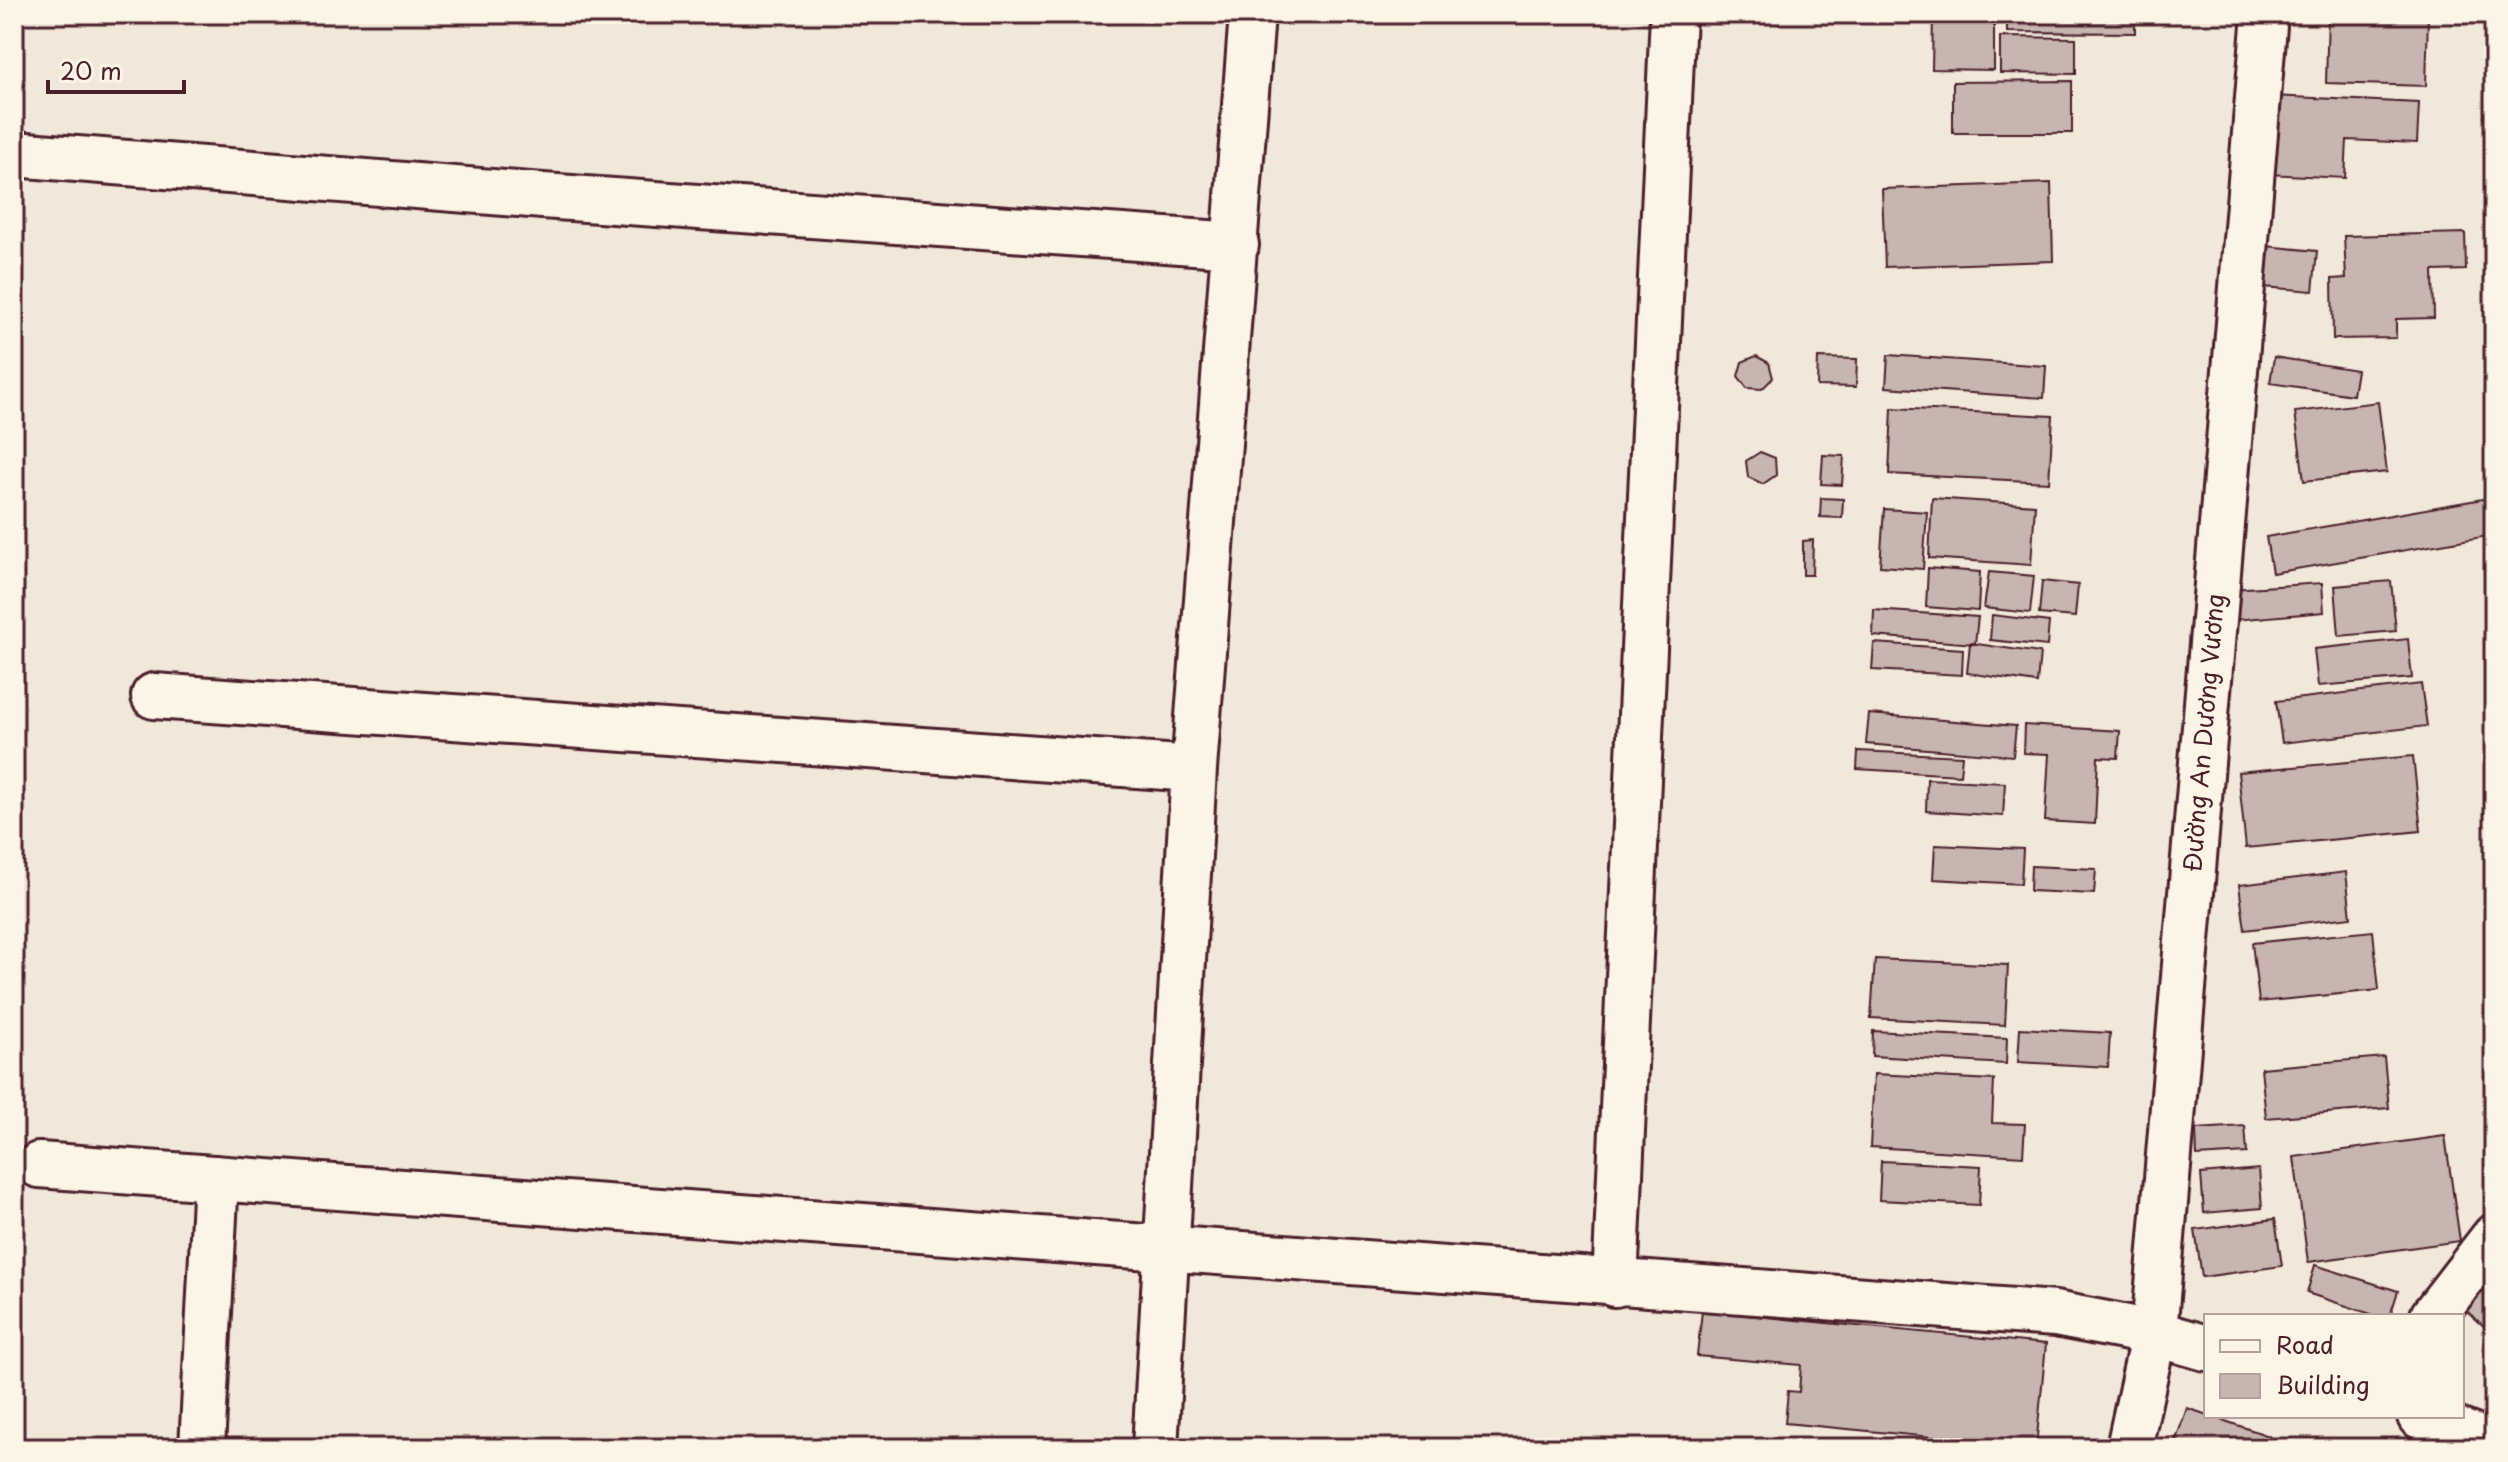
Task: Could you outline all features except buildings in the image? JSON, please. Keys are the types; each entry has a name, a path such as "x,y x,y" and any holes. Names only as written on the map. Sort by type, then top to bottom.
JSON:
{"street":[{"path":"1155,1448 1194,769 1252,14"},
{"path":"1615,1284 1673,14"},
{"name":"Đường An Dương Vương","path":"2129,1448 2154,1333 2265,14"},
{"path":"14,154 558,198 1236,245"},
{"path":"154,696 1194,769"},
{"path":"39,1165 1615,1284 2055,1314 2154,1333 2204,1347"},
{"path":"202,1448 216,1178"},
{"path":"2435,1314 2494,1237"},
{"path":"2425,1418 2494,1445"}]}
